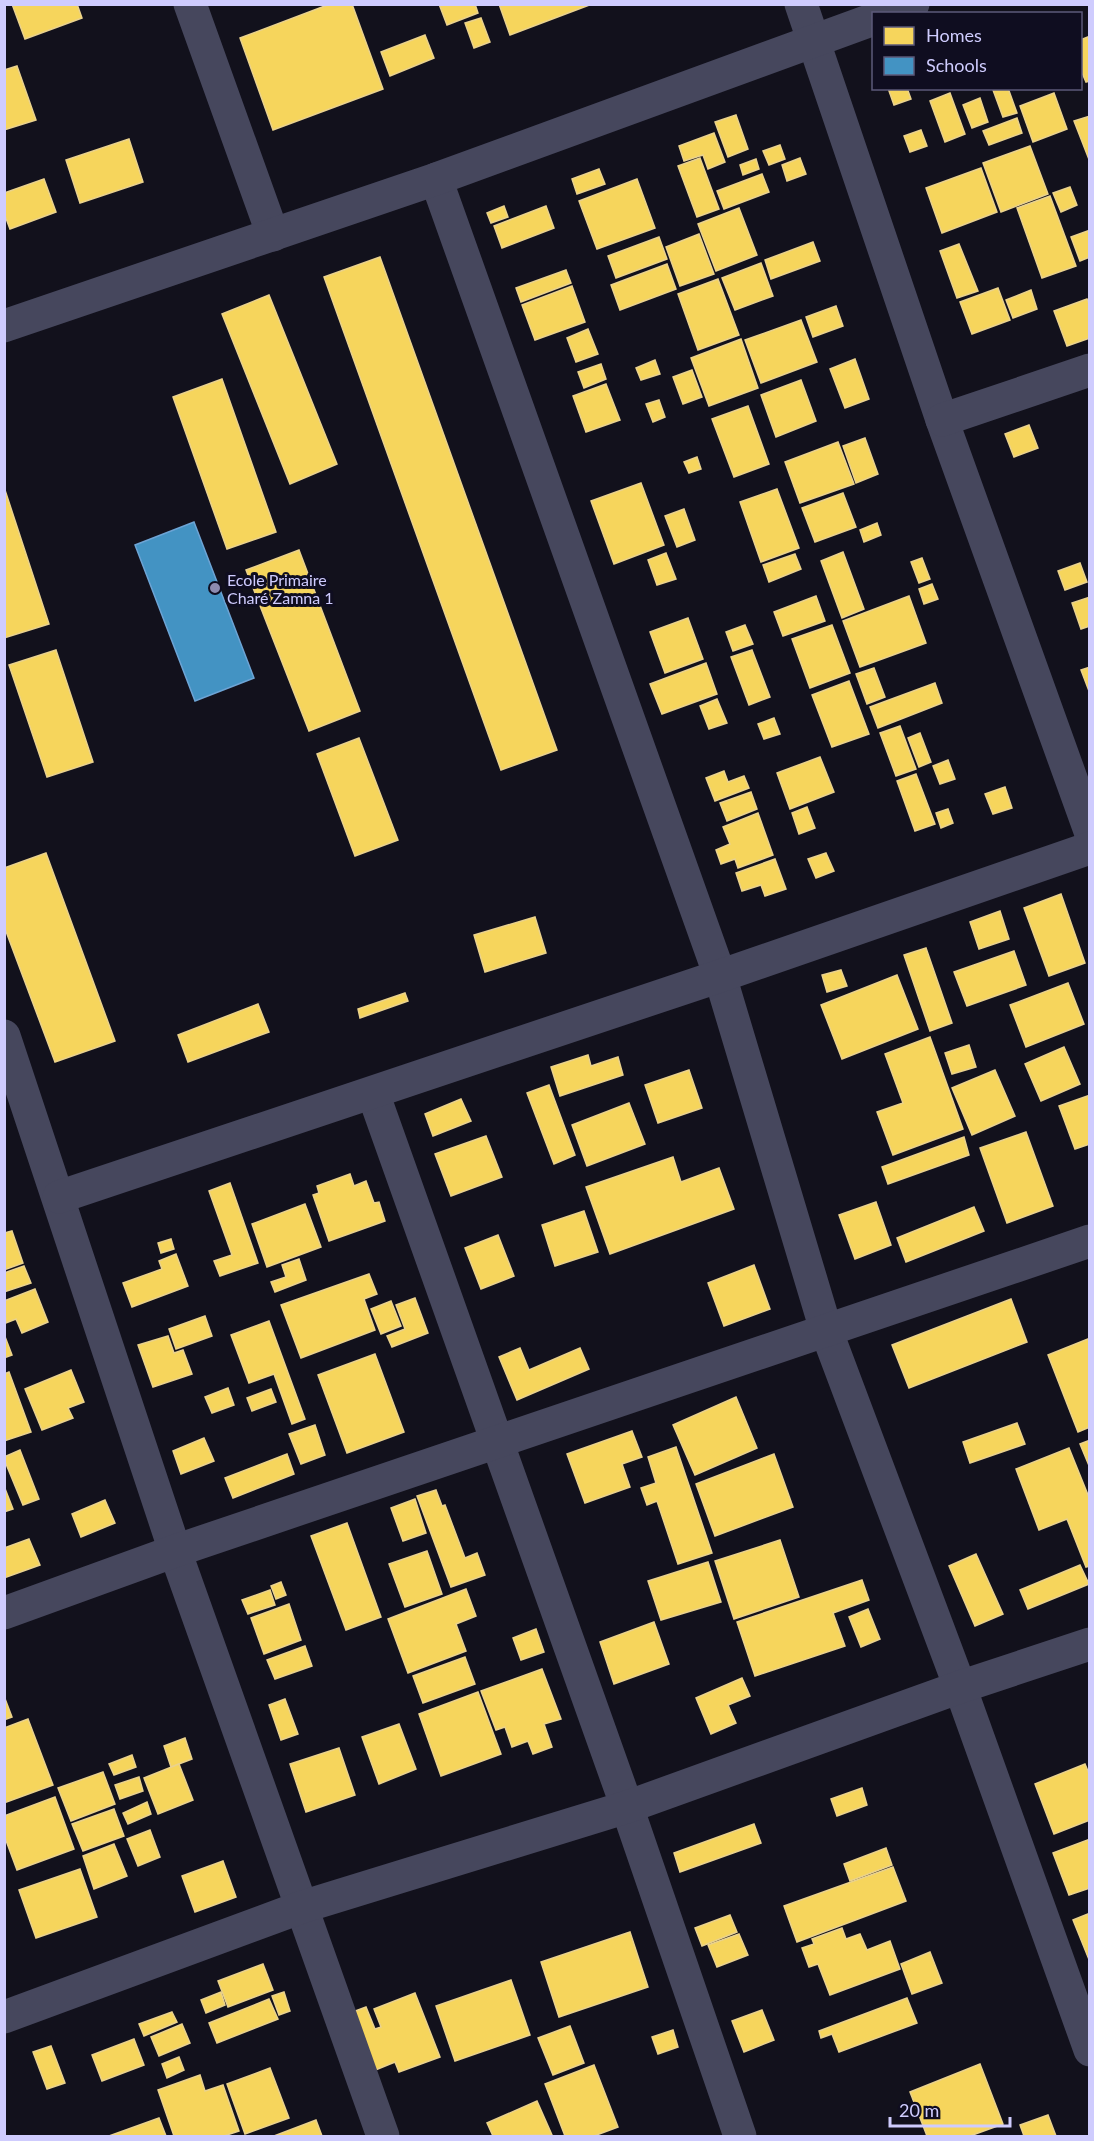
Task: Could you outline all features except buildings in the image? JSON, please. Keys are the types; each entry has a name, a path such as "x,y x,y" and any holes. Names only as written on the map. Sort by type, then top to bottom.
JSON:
{"street":[{"path":"190,4 273,235"},
{"path":"801,4 942,420 1089,831"},
{"path":"894,12 914,4"},
{"path":"4,326 436,180 872,19"},
{"path":"436,180 720,976 826,1330 960,1687 1089,2050"},
{"path":"942,420 1089,370"},
{"path":"59,1197 720,976 1089,848"},
{"path":"4,1036 175,1551 383,2136"},
{"path":"373,1093 499,1442 740,2136"},
{"path":"4,1613 175,1551 1089,1241"},
{"path":"4,2017 302,1907 627,1807 960,1687 1089,1644"}],"place":[{"name":"Ecole Primaire Charé Zamna 1","path":"215,588"}]}
